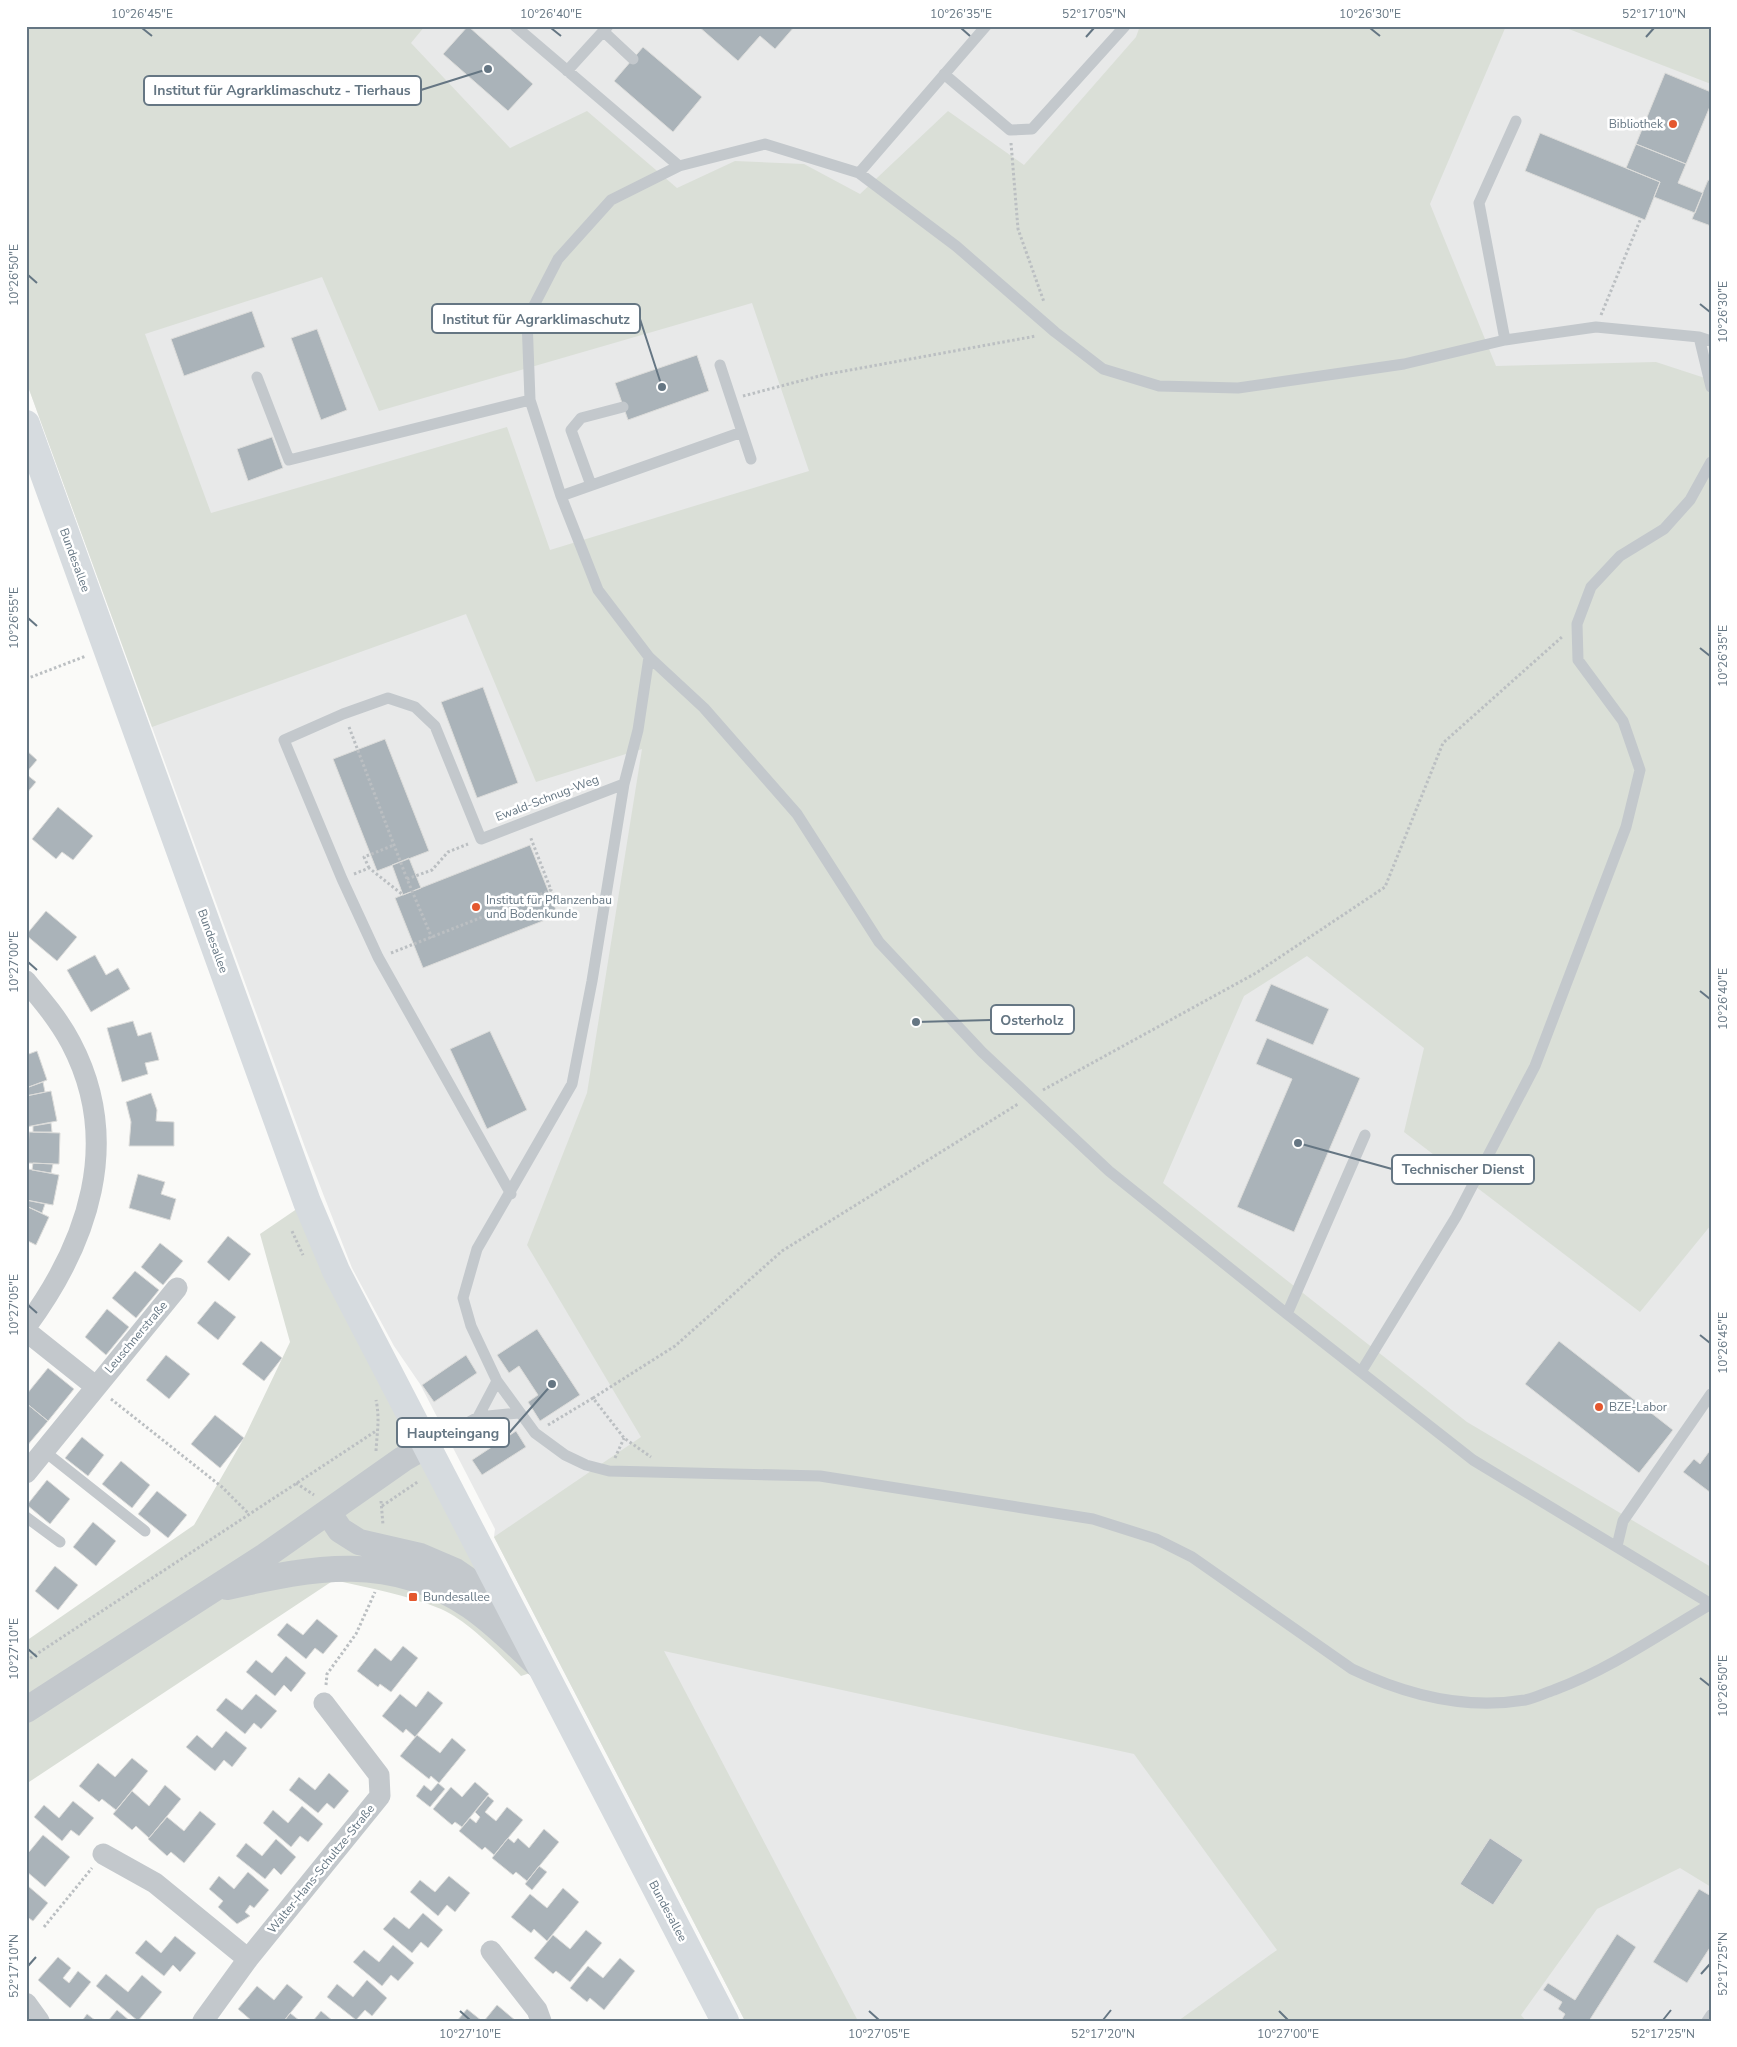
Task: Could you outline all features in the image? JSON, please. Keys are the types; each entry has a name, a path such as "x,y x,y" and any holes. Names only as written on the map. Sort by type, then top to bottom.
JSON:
{"main road":[{"name":"Bundesallee","path":"26,424 307,1202 336,1271 725,2021"}],"street":[{"path":"26,981 48,1007 75,1052 86,1080 94,1114 96,1155 93,1184 84,1226 70,1259 49,1296 26,1327"},
{"name":"Leuschnerstraße","path":"26,1473 95,1386 177,1288"},
{"path":"26,1331 95,1386"},
{"name":"Bundesallee","path":"26,1710 426,1446"},
{"name":"Bundesallee","path":"328,1512 340,1530 383,1559 412,1577 441,1589 470,1606 502,1631 542,1669"},
{"name":"Bundesallee","path":"207,1592 263,1579 323,1569 351,1567 383,1559 420,1556 455,1571 481,1589 517,1620"},
{"name":"Walter-Hans-Schultze-Straße","path":"203,2021 248,1959 380,1796 379,1775 324,1703"},
{"path":"103,1854 155,1883 248,1959"},
{"path":"491,1951 538,2010 541,2021"},
{"path":"26,2003 39,2021"}],"lane":[{"path":"515,26 678,166"},
{"path":"859,173 986,26"},
{"path":"944,74 1010,130 1032,129 1125,26"},
{"path":"567,71 605,29 632,59"},
{"path":"1505,340 1479,203 1516,121"},
{"path":"649,656 638,730 624,784 592,981 572,1084 511,1194 477,1249 463,1298 471,1326 497,1381 535,1433 559,1451 586,1464 609,1471 820,1476 1057,1512 1117,1525 1156,1539 1192,1557 1352,1670 1378,1682 1445,1701 1489,1704 1527,1699 1578,1681 1711,1604 1473,1460 1287,1314 1109,1171 982,1052 879,942 797,814 704,708 649,656 598,590 561,496 530,400 526,319 558,259 611,200 678,166 765,144 859,173 956,246 1055,332 1103,369 1159,386 1238,388 1404,364 1505,340 1596,327 1699,337 1711,341"},
{"path":"1699,337 1711,387"},
{"path":"720,365 751,459"},
{"path":"257,377 289,460 530,400"},
{"path":"591,485 571,430 581,418 623,407"},
{"path":"561,496 742,432"},
{"path":"1361,1372 1456,1217 1535,1066 1626,826 1640,770 1623,720 1578,660 1577,624 1591,587 1620,556 1664,529 1690,500 1711,462"},
{"path":"481,839 435,726 415,707 388,698 343,714 284,740 342,879 378,957 511,1194"},
{"name":"Ewald-Schnug-Weg","path":"481,839 624,784"},
{"path":"1287,1314 1365,1135"},
{"path":"478,1416 497,1381"},
{"path":"1617,1546 1623,1521 1711,1394"},
{"path":"426,1446 478,1416 519,1413"},
{"path":"44,1451 145,1531"},
{"path":"26,1517 60,1542"},
{"path":"1707,2021 1711,2015"}],"path":[{"path":"731,399 823,375 1055,332 1018,229 1010,130"},
{"path":"1596,327 1642,218"},
{"path":"535,1433 675,1346 782,1251 1030,1097 1256,973 1385,887 1443,743 1577,624"},
{"path":"26,679 108,649"},
{"path":"343,714 432,938"},
{"path":"378,957 432,938 552,890 524,821"},
{"path":"407,878 432,870 448,852 481,839"},
{"path":"394,845 364,857 370,868 404,895"},
{"path":"342,879 370,868"},
{"path":"95,1386 222,1487 249,1514"},
{"path":"593,1398 624,1438 670,1471"},
{"path":"324,1703 327,1674 356,1634 369,1610 383,1559 382,1506 375,1478 377,1431 380,1419"},
{"path":"26,1661 377,1431"},
{"path":"609,1471 624,1438"},
{"path":"44,1927 103,1854"}],"shaded area":[{"path":"26,26 1711,26 1711,2021 745,2021 494,1537 495,1529 420,1384 394,1346 352,1268 306,1150 26,381"},
{"path":"26,26 425,26 411,43 510,148 587,111 677,188 735,161 804,164 860,194 948,111 1024,165 1136,37 1140,26 1506,26 1430,204 1496,366 1656,362 1711,380 1711,1225 1640,1312 1404,1132 1424,1048 1307,956 1244,996 1163,1183 1467,1422 1711,1567 1711,1887 1680,1868 1597,1909 1521,2015 1526,2021 1178,2021 1277,1950 1134,1754 664,1651 858,2021 745,2021 494,1537 641,1437 527,1245 587,1093 642,749 536,782 466,614 152,727 26,381","holes":["322,277 379,411 752,303 809,471 550,550 507,427 211,513 145,334"]},
{"path":"1561,26 1711,26 1711,84"},
{"path":"307,1202 542,1669 521,1676 494,1648 472,1629 441,1609 401,1596 334,1580 26,1784 26,1641 194,1525 244,1438 290,1342 260,1234"}],"building":[{"path":"468,26 533,84 508,111 443,54"},
{"path":"698,26 795,26 775,49 760,36 738,61"},
{"path":"643,47 702,97 673,132 614,81"},
{"name":"Bibliothek","path":"1665,73 1711,92 1711,104 1686,164 1636,144"},
{"path":"1540,133 1660,182 1645,220 1525,171"},
{"path":"1636,144 1686,164 1678,183 1703,193 1695,213 1654,197 1660,182 1626,168"},
{"path":"1708,180 1711,181 1711,226 1692,219"},
{"path":"252,311 265,347 184,376 171,339"},
{"path":"317,329 347,410 321,420 291,338"},
{"path":"697,355 709,391 628,420 615,383"},
{"path":"272,437 283,468 248,481 237,449"},
{"path":"483,687 518,783 477,798 441,702"},
{"path":"385,739 429,851 377,871 333,759"},
{"path":"26,750 37,760 26,773"},
{"path":"26,774 36,782 26,794"},
{"path":"58,807 93,836 73,860 62,852 56,859 32,839"},
{"name":"Institut für Pflanzenbau und Bodenkunde","path":"530,845 558,915 423,968 395,898"},
{"path":"409,858 421,888 403,895 392,865"},
{"path":"46,911 77,937 57,961 26,935"},
{"path":"95,955 106,975 118,968 130,989 91,1012 67,970"},
{"path":"1271,984 1329,1009 1313,1045 1255,1021"},
{"path":"133,1021 138,1036 151,1032 159,1060 145,1063 148,1074 122,1082 107,1028"},
{"path":"490,1031 527,1110 487,1129 450,1049"},
{"path":"1267,1038 1360,1078 1294,1232 1237,1207 1292,1079 1256,1064"},
{"path":"37,1051 47,1080 26,1088 26,1055"},
{"path":"43,1082 45,1092 26,1096 26,1088"},
{"path":"51,1091 57,1121 26,1127 26,1096"},
{"path":"151,1093 157,1110 156,1121 174,1122 174,1146 129,1146 131,1122 126,1102"},
{"path":"51,1123 52,1132 33,1132 33,1126"},
{"path":"29,1132 60,1133 59,1164 27,1163"},
{"path":"33,1163 53,1164 51,1173 32,1170"},
{"path":"28,1169 59,1175 53,1205 26,1200"},
{"path":"138,1174 165,1182 161,1194 176,1199 170,1220 129,1208"},
{"path":"26,1200 45,1204 42,1213 26,1206"},
{"path":"26,1206 49,1217 36,1245 26,1240"},
{"path":"228,1236 251,1254 229,1281 207,1262"},
{"path":"160,1243 183,1261 163,1285 141,1267"},
{"path":"135,1271 159,1290 136,1318 112,1298"},
{"path":"215,1301 236,1317 218,1340 197,1323"},
{"path":"107,1309 129,1327 106,1355 85,1337"},
{"path":"537,1329 580,1395 540,1421 528,1402 538,1395 519,1366 509,1373 497,1355"},
{"path":"261,1341 282,1358 264,1381 242,1364"},
{"name":"BZE-Labor","path":"1559,1341 1673,1430 1639,1473 1525,1384"},
{"path":"166,1355 190,1374 169,1399 146,1380"},
{"path":"466,1355 477,1373 434,1402 422,1385"},
{"path":"48,1368 74,1389 48,1421 26,1403 26,1395"},
{"path":"26,1403 48,1421 26,1447"},
{"path":"215,1415 244,1438 220,1468 191,1444"},
{"path":"516,1431 526,1447 482,1475 472,1460"},
{"path":"82,1437 104,1455 88,1476 65,1458"},
{"path":"1711,1449 1711,1493 1683,1472 1694,1459 1700,1464"},
{"path":"121,1461 150,1485 132,1508 102,1484"},
{"path":"47,1480 70,1499 50,1524 27,1505"},
{"path":"157,1491 187,1515 168,1538 138,1514"},
{"path":"93,1522 116,1541 96,1566 73,1547"},
{"path":"55,1566 78,1585 58,1610 35,1591"},
{"path":"317,1619 338,1636 323,1654 315,1648 306,1659 277,1635 287,1623 303,1635"},
{"path":"403,1646 418,1658 391,1692 380,1684 378,1687 357,1671 375,1648 391,1661"},
{"path":"286,1656 306,1673 291,1692 284,1685 275,1696 246,1672 256,1660 272,1673"},
{"path":"428,1691 443,1703 415,1737 406,1729 403,1733 382,1716 400,1694 416,1707"},
{"path":"256,1694 277,1711 261,1729 254,1723 245,1734 216,1710 226,1698 242,1710"},
{"path":"226,1731 247,1748 232,1767 224,1760 215,1771 186,1747 197,1735 212,1748"},
{"path":"417,1735 440,1753 452,1738 466,1750 439,1783 431,1776 429,1779 400,1756"},
{"path":"132,1758 148,1771 116,1810 102,1799 99,1802 79,1786 98,1763 115,1777"},
{"path":"329,1773 349,1791 334,1809 327,1803 318,1813 289,1790 299,1777 315,1790"},
{"path":"475,1782 489,1794 462,1827 455,1822 452,1825 433,1809 451,1787 462,1797"},
{"path":"438,1783 445,1789 430,1807 416,1796 424,1785 431,1791"},
{"path":"165,1785 181,1799 149,1838 136,1826 132,1830 113,1814 132,1791 149,1806"},
{"path":"488,1796 494,1801 485,1812 496,1821 507,1807 523,1820 494,1855 485,1847 482,1850 459,1831 470,1818 476,1823 480,1817 475,1812"},
{"path":"73,1801 94,1818 79,1836 71,1830 62,1841 34,1817 44,1805 59,1818"},
{"path":"302,1806 323,1824 308,1842 300,1836 291,1847 263,1823 273,1810 288,1823"},
{"path":"200,1811 216,1824 184,1863 171,1852 167,1856 148,1839 167,1817 184,1831"},
{"path":"544,1829 559,1842 527,1881 516,1872 513,1875 492,1858 508,1838 514,1843 518,1838 529,1848"},
{"path":"43,1835 70,1857 45,1887 26,1871 26,1849 29,1852"},
{"path":"1490,1838 1523,1860 1493,1905 1460,1884"},
{"path":"276,1839 296,1857 281,1875 274,1868 265,1879 236,1856 246,1843 262,1856"},
{"path":"539,1866 547,1872 532,1890 525,1884"},
{"path":"248,1872 269,1890 254,1908 250,1905 245,1912 250,1916 237,1924 218,1907 223,1901 209,1889 219,1876 234,1889"},
{"path":"449,1876 470,1893 455,1912 447,1905 438,1916 410,1892 420,1880 435,1892"},
{"path":"28,1886 48,1903 33,1921 26,1916"},
{"path":"563,1888 579,1902 547,1941 534,1929 531,1933 511,1917 530,1894 547,1908"},
{"path":"1699,1889 1711,1896 1711,1946 1687,1983 1653,1962"},
{"path":"423,1913 443,1930 428,1948 421,1942 412,1953 383,1929 394,1917 409,1929"},
{"path":"586,1930 602,1943 570,1982 556,1971 553,1974 534,1958 553,1935 570,1949"},
{"path":"1617,1934 1636,1947 1589,2021 1561,2021 1565,2014 1558,2009 1562,2002 1543,1990 1548,1983 1575,2000"},
{"path":"175,1936 196,1953 180,1972 173,1965 164,1976 135,1953 146,1940 161,1953"},
{"path":"393,1945 414,1963 398,1981 391,1975 382,1986 353,1962 364,1950 379,1962"},
{"path":"58,1957 71,1968 63,1978 69,1983 78,1971 91,1982 70,2008 38,1980"},
{"path":"620,1958 635,1971 604,2010 590,1998 587,2002 570,1988 588,1966 603,1978"},
{"path":"106,1974 128,1992 142,1975 162,1992 138,2021 96,1986"},
{"path":"367,1980 387,1998 372,2016 365,2010 356,2020 327,1997 337,1984 353,1997"},
{"path":"287,1984 303,1997 284,2021 252,2021 238,2009 257,1986 274,2000"},
{"path":"497,2005 516,2021 484,2021"},
{"path":"467,2009 482,2021 457,2021"},
{"path":"117,2010 130,2021 108,2021"},
{"path":"321,2011 333,2021 313,2021"},
{"path":"290,2013 300,2021 284,2021"},
{"path":"87,2014 96,2021 82,2021"}],"place":[{"name":"Institut für Agrarklimaschutz - Tierhaus","path":"488,69"},
{"name":"Bibliothek","path":"1673,124"},
{"name":"Institut für Agrarklimaschutz","path":"662,387"},
{"name":"Institut für Pflanzenbau und Bodenkunde","path":"476,907"},
{"name":"Osterholz","path":"916,1022"},
{"name":"Technischer Dienst","path":"1298,1143"},
{"name":"Haupteingang","path":"552,1384"},
{"name":"BZE-Labor","path":"1599,1407"},
{"name":"Bundesallee","path":"413,1597"}]}
